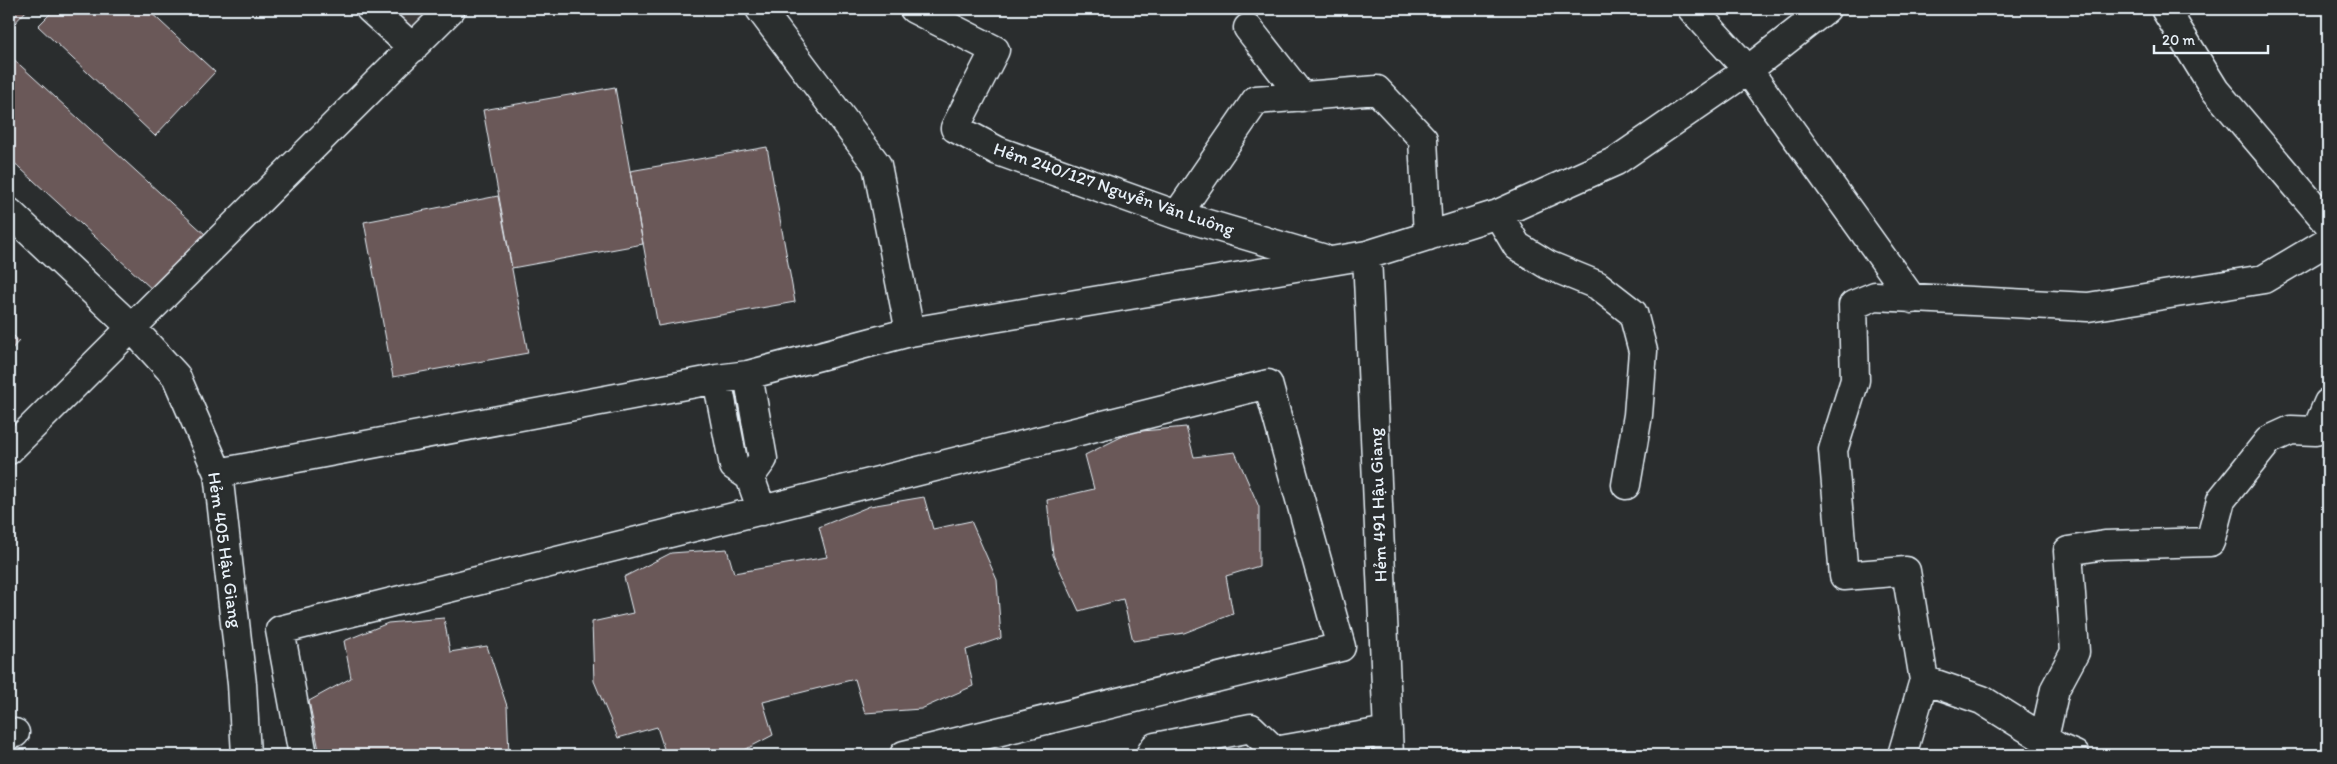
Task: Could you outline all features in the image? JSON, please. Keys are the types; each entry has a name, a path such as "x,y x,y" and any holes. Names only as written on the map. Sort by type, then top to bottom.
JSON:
{"street":[{"path":"370,9 413,48"},
{"path":"9,450 451,9"},
{"path":"760,9 877,165 910,332"},
{"name":"Hẻm 240/127 Nguyễn Văn Luông","path":"914,9 995,50 955,128 998,151 1177,215 1331,260"},
{"path":"1692,9 1748,70 1912,299"},
{"name":"Hẻm 240/127 Nguyễn Văn Luông","path":"218,473 717,378 748,375 910,332 1367,255 1498,214 1616,161 1748,70 1826,9"},
{"path":"2165,9 2215,90 2328,223"},
{"path":"1248,28 1302,97"},
{"path":"1177,215 1256,100 1377,90 1423,139 1428,236"},
{"name":"Hẻm 405 Hậu Giang","path":"9,212 131,327 176,376 218,473 242,684 246,755"},
{"path":"1498,214 1517,246 1548,265 1597,285 1633,313 1643,350 1638,415 1626,484"},
{"path":"1902,755 1924,680 1906,571 1844,576 1834,450 1856,380 1853,305 1875,296 2088,307 2264,278 2328,241"},
{"name":"Hẻm 491 Hậu Giang","path":"1367,255 1388,743"},
{"path":"748,375 763,459 750,477"},
{"path":"717,378 734,466 750,477 762,511"},
{"path":"303,755 280,630 1268,384 1341,647 904,755"},
{"path":"2044,738 2055,688 2075,652 2068,551 2105,545 2210,542 2221,500 2269,440 2291,430 2316,431 2328,403"},
{"path":"1924,680 1982,700 2075,755"},
{"path":"1150,755 1155,747 1251,728 1274,753 1388,743"}],"shaded area":[{"path":"392,9 437,9 416,31"}],"building":[{"path":"9,9 28,9 9,29"},
{"path":"55,9 147,9 215,72 155,136 38,26"},
{"path":"9,55 206,235 154,291 9,158"},
{"path":"615,87 643,244 512,268 483,110"},
{"path":"767,147 795,302 658,326 630,171"},
{"path":"498,196 528,353 393,377 364,222"},
{"path":"9,331 19,341 9,352"},
{"path":"1186,427 1194,457 1235,452 1259,507 1259,566 1226,576 1233,614 1184,633 1133,641 1123,599 1079,611 1053,555 1047,500 1094,489 1085,455 1131,432"},
{"path":"924,497 933,529 971,521 997,580 1001,638 966,650 973,686 921,709 865,713 855,679 763,702 773,735 735,755 666,755 657,727 618,738 594,681 592,622 633,613 624,577 671,553 727,549 734,573 827,557 819,527 870,506"},
{"path":"444,618 450,652 487,646 507,706 509,755 320,755 309,701 351,678 344,641 388,623"}]}
